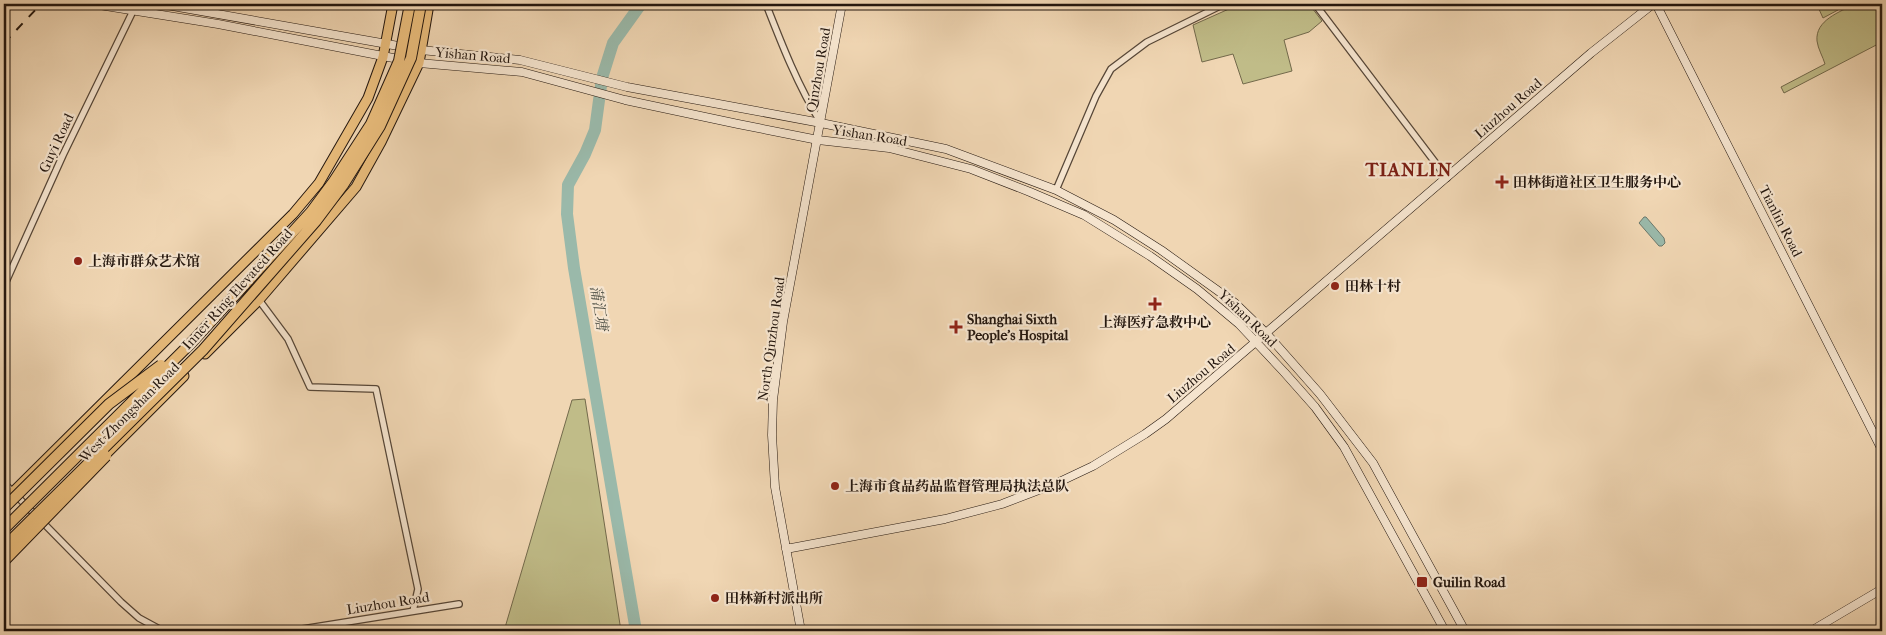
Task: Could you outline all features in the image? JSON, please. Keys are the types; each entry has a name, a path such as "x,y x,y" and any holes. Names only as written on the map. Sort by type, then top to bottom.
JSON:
{"highway":[{"name":"Inner Ring Elevated Road","path":"4,529 192,342 311,212 334,181 370,124 399,61 410,4"},
{"name":"Inner Ring Elevated Road","path":"4,547 206,346 316,221 343,185 380,126 412,58 421,4"},
{"path":"4,508 109,404 192,342"},
{"path":"4,561 181,378 206,346"}],"main road":[{"name":"Yishan Road","path":"93,4 218,24 419,63 522,72 625,100 818,140 889,148 954,164 996,178 1084,215 1150,256 1198,289 1257,342 1314,408 1344,447 1445,631"},
{"name":"Yishan Road","path":"162,4 386,42 421,50 520,60 627,87 821,123 946,149 1056,190 1114,220 1161,250 1235,303 1266,332 1320,394 1373,464 1465,631"},
{"name":"West Zhongshan Road","path":"4,501 293,214 320,183 368,98 383,56 393,4"},
{"name":"West Zhongshan Road","path":"4,555 259,300 356,186 381,142 419,63 428,4"},
{"name":"Qinzhou Road","path":"818,140 842,4"},
{"name":"Liuzhou Road","path":"786,549 965,514 1002,504 1057,483 1105,459 1145,434 1166,419 1257,342 1266,332 1591,54 1655,4"},
{"name":"Tianlin Road","path":"1655,4 1882,450"},
{"name":"North Qinzhou Road","path":"801,631 775,487 772,435 783,322 818,140"},
{"path":"1811,631 1882,589"}],"street":[{"path":"766,4 788,59 809,104 821,123"},
{"path":"1056,190 1096,96 1111,69 1147,42 1224,4"},
{"path":"1315,4 1447,178"},
{"name":"Guyi Road","path":"4,286 63,156 133,11"},
{"path":"259,300 288,339 310,387 376,389 418,589 413,611"},
{"path":"4,483 130,610 150,625 163,631"},
{"name":"Liuzhou Road","path":"290,631 459,604"}],"shaded area":[{"path":"1240,4 1309,4 1322,21 1309,32 1284,40 1292,71 1243,84 1233,54 1202,62 1193,25"},
{"path":"1826,4 1835,4 1838,10 1823,18 1818,7"},
{"path":"1855,4 1875,4 1881,21 1882,42 1784,93 1781,87 1825,64 1817,41 1820,27 1836,14"},
{"path":"1644,217 1664,238 1665,243 1662,246 1659,246 1639,223"},
{"path":"585,399 621,631 504,631 572,400"}],"waterway":[{"name":"蒲汇塘","path":"636,631 574,268 567,214 568,185 585,154 595,130 602,78 613,43 641,4"}],"railway":[{"path":"4,43 41,4"}],"place":[{"name":"田林街道社区卫生服务中心","path":"1502,182"},
{"name":"上海市群众艺术馆","path":"78,261"},
{"name":"田林十村","path":"1335,286"},
{"name":"上海医疗急救中心","path":"1155,304"},
{"name":"Shanghai Sixth People's Hospital","path":"956,327"},
{"name":"上海市食品药品监督管理局执法总队","path":"835,486"},
{"name":"Guilin Road","path":"1422,582"},
{"name":"田林新村派出所","path":"715,598"}],"district":[{"name":"TIANLIN","path":"1409,169"}]}
